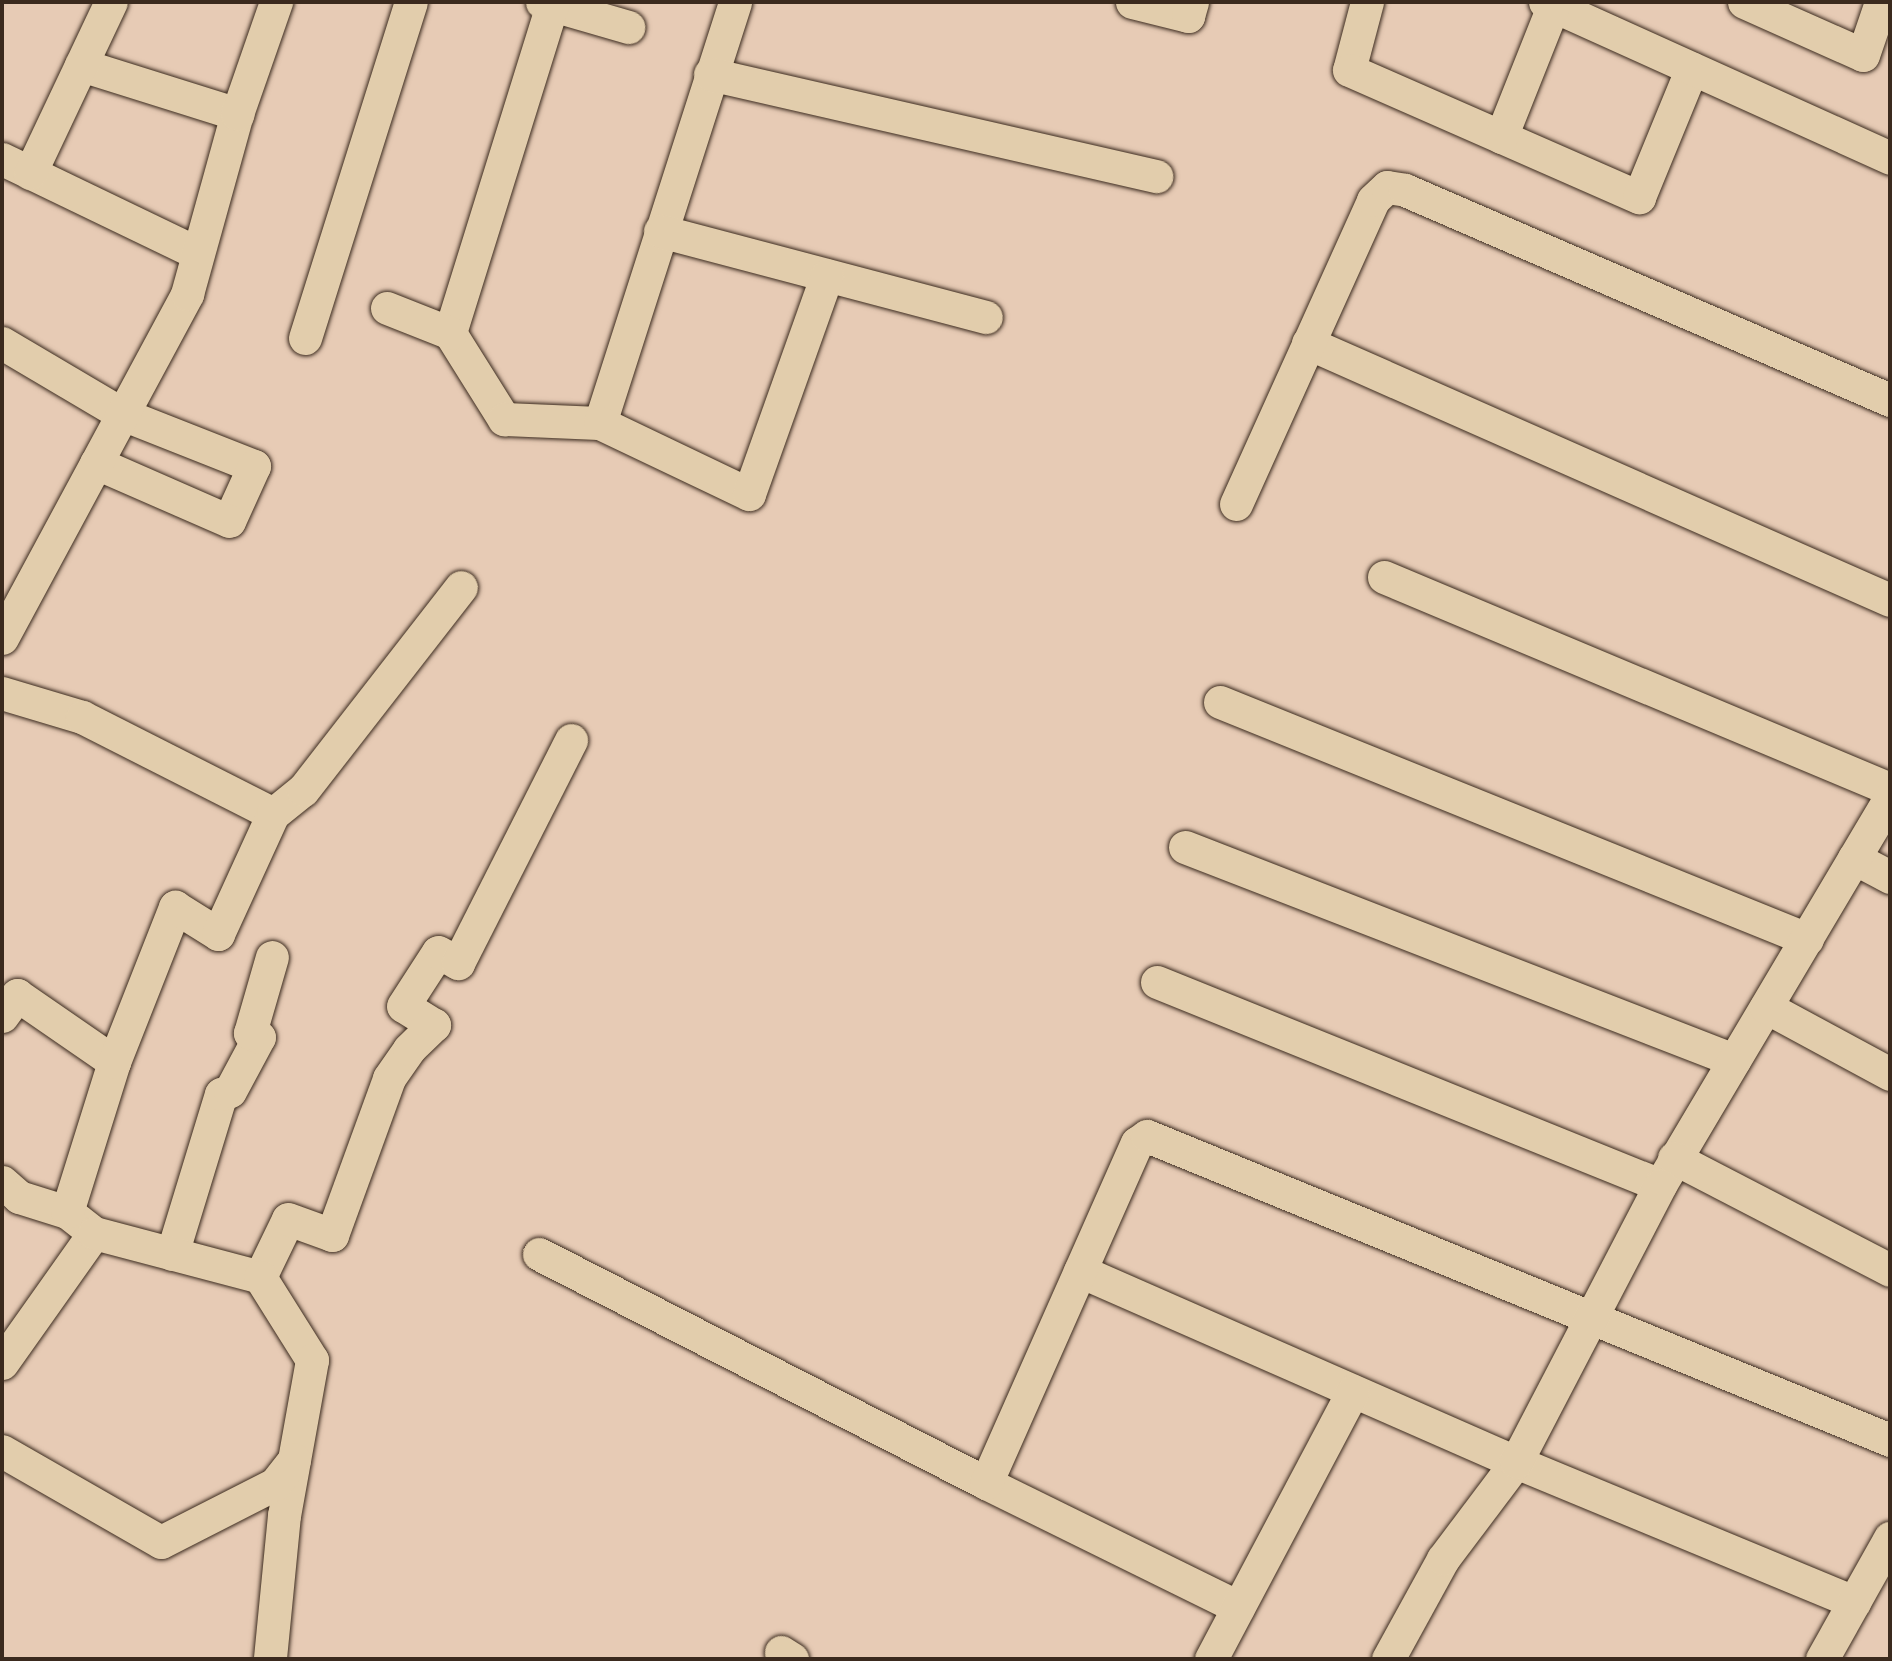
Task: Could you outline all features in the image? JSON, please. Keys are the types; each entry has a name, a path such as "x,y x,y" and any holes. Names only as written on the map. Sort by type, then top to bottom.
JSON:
{"street":[{"path":"111,2 81,65 16,166 197,253"},
{"path":"2,638 187,294 237,114 276,2"},
{"path":"305,338 411,2"},
{"path":"600,423 735,2"},
{"path":"1132,2 1188,16 1192,2"},
{"path":"1367,2 1349,70 1639,197 1692,68"},
{"path":"1744,2 1863,55 1881,2"},
{"path":"450,333 549,3 628,27"},
{"path":"1501,137 1549,4 1890,158"},
{"path":"81,65 237,114"},
{"path":"710,74 1157,176"},
{"path":"1236,504 1373,200 1387,187 1405,190 1890,400"},
{"path":"660,231 986,317"},
{"path":"387,308 450,333 504,419 600,423 749,494 827,275"},
{"path":"2,343 122,414 254,467 229,522 96,463"},
{"path":"1308,343 1890,600"},
{"path":"1384,577 1890,789"},
{"path":"67,1212 114,1062 175,908 218,934 273,814 303,790 461,587"},
{"path":"2,693 82,717 273,814"},
{"path":"1220,702 1807,939"},
{"path":"260,1277 288,1219 332,1234 388,1078 409,1049 434,1025 403,1006 438,952 458,963 571,740"},
{"path":"1388,1659 1443,1559 1516,1462 1667,1172 1890,798"},
{"path":"1185,847 1734,1060"},
{"path":"1854,858 1890,877"},
{"path":"172,1254 221,1094 230,1091 258,1037 250,1033 272,957"},
{"path":"1157,982 1667,1172 1890,1270"},
{"path":"2,1016 17,995 114,1062"},
{"path":"1766,1007 1890,1074"},
{"path":"986,1483 1137,1143 1147,1136 1890,1440"},
{"path":"2,1182 19,1197 67,1212 94,1233 260,1277 312,1360 284,1515 270,1659"},
{"path":"2,1363 94,1233"},
{"path":"539,1254 986,1483 1238,1607"},
{"path":"1080,1271 1516,1462 1854,1602"},
{"path":"1211,1659 1353,1391"},
{"path":"2,1451 161,1542 275,1484 294,1460"},
{"path":"1822,1659 1890,1538"}]}
